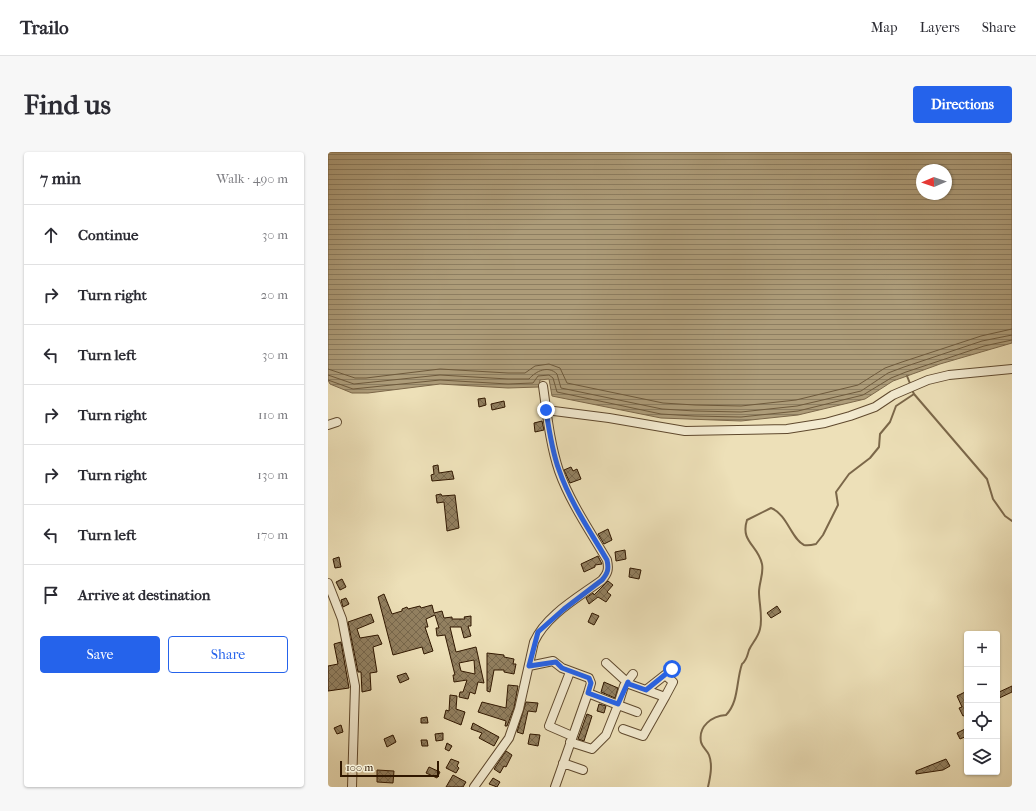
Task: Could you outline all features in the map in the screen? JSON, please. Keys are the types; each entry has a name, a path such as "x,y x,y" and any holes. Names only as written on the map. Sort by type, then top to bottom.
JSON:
{"street":[{"path":"546,410 609,418 685,431 787,429 825,423 844,418 875,407 893,395 928,380 949,375 1012,368"},
{"path":"474,787 509,738 515,724 538,632 607,575 607,560 578,511 559,471 554,456 543,386"},
{"path":"328,425 337,422"},
{"path":"328,583 342,619 356,686 352,787"},
{"path":"529,666 553,661 570,672 589,678 591,683 555,787"},
{"path":"606,663 629,684 665,697"},
{"path":"646,690 672,669"},
{"path":"570,672 549,726 592,749 606,735 618,704 633,674"},
{"path":"665,675 681,687"},
{"path":"642,736 673,682"},
{"path":"588,693 638,712"},
{"path":"622,729 651,740"},
{"path":"563,764 583,770"}],"water":[{"path":"328,152 1012,152 1012,343 940,364 893,381 865,399 798,415 741,421 661,418 552,396 549,379 540,380 539,387 508,388 440,384 368,393 352,393 330,384 328,380"}],"building":[{"path":"485,398 486,405 479,407 478,399"},
{"path":"504,401 505,407 492,410 491,404"},
{"path":"542,421 544,430 535,432 534,423"},
{"path":"438,465 439,473 452,471 454,479 432,481 431,475 434,474 433,466"},
{"path":"571,467 573,471 577,469 581,479 570,483 564,470"},
{"path":"441,494 442,496 455,495 459,528 447,531 444,502 437,503 436,495"},
{"path":"608,529 612,540 604,544 598,534"},
{"path":"625,550 626,559 616,561 615,552"},
{"path":"598,556 602,564 595,565 595,567 584,572 581,564"},
{"path":"339,557 341,567 335,568 333,559"},
{"path":"630,568 641,570 639,579 629,577"},
{"path":"342,579 346,587 340,590 336,582"},
{"path":"608,581 613,585 607,592 611,595 606,602 598,597 589,604 586,598 593,593 594,595"},
{"path":"384,594 392,614 402,611 402,609 407,607 408,609 420,606 421,608 432,605 434,613 442,611 444,618 452,617 452,619 465,619 464,617 471,616 471,626 468,626 471,636 464,638 461,627 450,627 456,652 476,647 484,683 478,682 475,694 470,692 468,699 459,697 460,692 463,692 467,680 454,682 453,675 455,675 445,635 437,636 436,628 439,628 435,615 426,619 428,627 425,627 433,651 424,654 422,647 393,655 378,597","holes":["474,660 475,674 461,671 459,663"]},
{"path":"346,598 349,604 343,607 341,600"},
{"path":"777,606 781,612 771,618 767,613"},
{"path":"592,613 599,616 594,625 588,622"},
{"path":"371,614 374,622 357,629 360,638 378,635 382,644 373,647 377,672 370,673 371,690 362,692 361,672 358,672 348,622"},
{"path":"341,642 349,688 328,691 328,666 338,664 334,644"},
{"path":"487,653 504,655 504,657 514,659 513,664 516,664 514,674 504,672 504,670 494,670 490,692 487,691"},
{"path":"406,673 409,679 400,683 397,676"},
{"path":"604,682 618,688 615,698 601,692"},
{"path":"508,685 518,686 514,708 507,726 505,726 506,721 478,712 482,702 506,708"},
{"path":"1012,686 1012,692 1000,698 1000,692"},
{"path":"964,692 963,716 959,708 962,707 957,696"},
{"path":"450,695 457,696 456,709 465,712 461,725 444,718 446,710 449,711"},
{"path":"526,702 538,703 536,712 528,711 523,734 517,732"},
{"path":"599,704 606,706 604,713 597,711"},
{"path":"587,714 592,716 584,741 578,739"},
{"path":"427,717 428,723 421,723 421,718"},
{"path":"473,723 499,737 494,746 479,738 482,733 471,729"},
{"path":"341,725 343,732 337,734 334,728"},
{"path":"964,730 964,737 960,739 957,733"},
{"path":"443,733 443,740 436,741 435,734"},
{"path":"530,734 540,735 538,746 528,744"},
{"path":"393,735 396,742 387,747 384,739"},
{"path":"421,740 427,740 428,746 422,746"},
{"path":"447,743 452,746 449,751 445,749"},
{"path":"506,751 512,755 506,767 504,766 500,773 494,769"},
{"path":"451,759 459,762 457,766 459,768 456,773 446,768"},
{"path":"946,759 950,766 943,770 916,774 916,771"},
{"path":"429,767 440,772 437,778 426,773"},
{"path":"377,770 394,771 393,783 377,782"},
{"path":"453,775 466,782 463,787 446,787"},
{"path":"493,778 500,782 497,787 489,784"}],"waterway":[{"path":"907,376 911,386"},
{"path":"912,390 987,479 993,499 1005,516 1012,521"},
{"path":"708,787 711,763 709,755 701,742 702,731 707,723 716,717 726,715 730,710 735,698 742,664 746,659 750,647 758,635 761,625 759,592 762,564 757,552 748,539 745,527 747,520 771,508 777,511 800,542 804,545 816,544 823,535 838,505 836,492 849,474 870,458 879,447 880,434 890,422 896,406 914,394"}],"route":[{"path":"546,410 554,456 559,471 578,511 607,560 608,568 607,575 602,580 564,609 538,632 534,642 529,666 553,661 556,662 562,668 570,672 589,678 591,683 588,693 618,704 624,686 628,682 629,684 646,690 672,669"}]}
